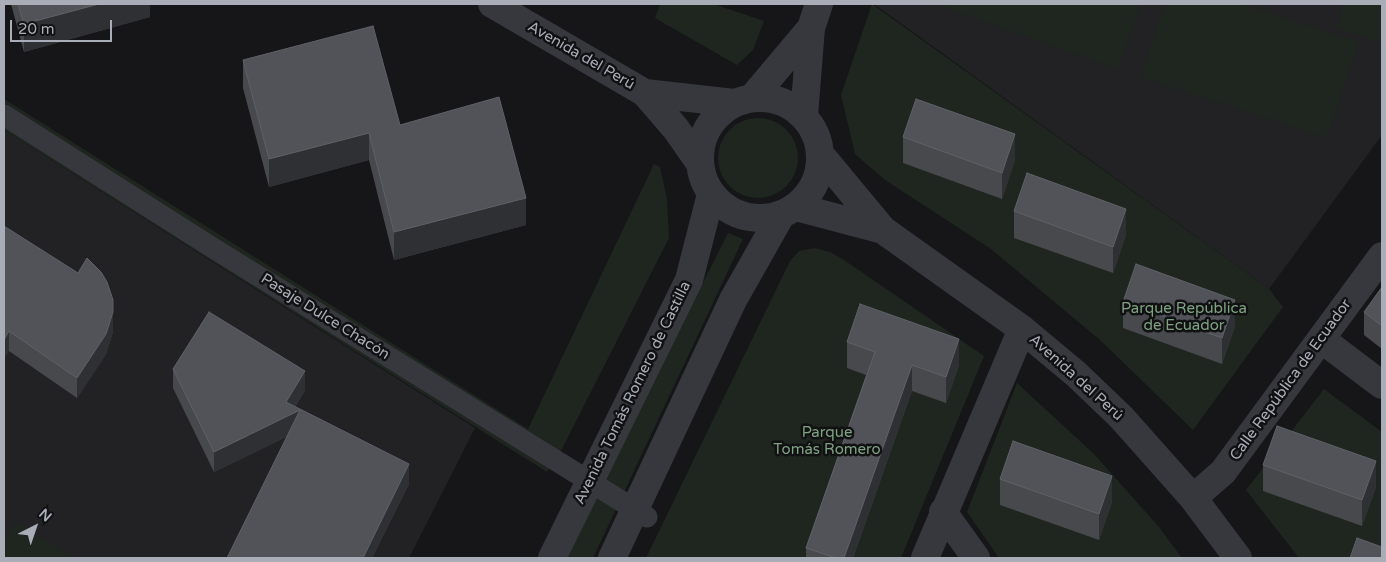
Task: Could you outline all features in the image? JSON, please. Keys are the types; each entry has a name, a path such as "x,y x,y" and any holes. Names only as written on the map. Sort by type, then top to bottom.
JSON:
{"street":[{"name":"Avenida del Perú","path":"492,4 645,93 676,129 699,162"},
{"path":"788,211 762,219 742,216 725,207 711,194 702,179 699,162 700,144 707,127 719,113 743,100 815,16"},
{"path":"804,116 815,16"},
{"name":"Avenida del Perú","path":"645,93 743,100"},
{"path":"612,558 641,513 733,300 788,211 810,192 818,174 820,154 815,134 804,116 788,104 771,98 743,100"},
{"name":"Pasaje Dulce Chacón","path":"4,115 213,248 641,513"},
{"name":"Avenida del Perú","path":"820,154 883,230 1022,329 1076,374 1121,417 1193,498 1238,558"},
{"name":"Avenida Tomás Romero de Castilla","path":"552,558 689,280 711,194"},
{"name":"Avenida del Perú","path":"788,211 883,230"},
{"name":"Calle República de Ecuador","path":"1193,498 1223,472 1382,256"},
{"path":"925,558 1022,329"},
{"path":"1321,340 1382,385"},
{"path":"944,512 976,558"}],"shaded area":[{"path":"874,4 1382,4 1382,135 1269,289"},
{"path":"4,130 475,428 409,558 4,558"}],"green space":[{"path":"660,4 713,4 764,21 753,50 737,65 655,18"},
{"name":"Parque República de Ecuador","path":"872,4 1269,289 1283,307 1193,430 1100,340 991,249 885,180 855,154 841,95"},
{"path":"944,4 1141,4 1118,69 943,7"},
{"path":"1165,4 1241,4 1358,42 1327,138 1141,77"},
{"path":"1344,4 1382,4 1382,43 1336,28"},
{"path":"4,99 528,429 654,164 660,167 667,199 669,238 562,449 547,472 4,130"},
{"path":"758,118 773,121 786,130 795,143 798,158 795,173 786,186 773,195 758,198 743,195 730,186 721,173 718,158 721,143 730,130 743,121"},
{"path":"728,233 743,239 593,558 565,558"},
{"name":"Parque Tomás Romero","path":"814,248 830,252 844,260 984,356 901,558 646,558 790,261 799,251"},
{"path":"1017,383 1094,454 1159,527 1182,558 999,558 967,512"},
{"path":"1324,389 1382,432 1382,558 1299,558 1246,490"},
{"path":"16,522 74,558 4,558 4,541"}],"building":[{"path":"18,4 99,4 24,24"},
{"path":"373,26 400,125 499,97 526,198 394,232 369,133 269,159 243,60"},
{"path":"916,99 1015,134 1002,173 903,137"},
{"path":"1027,173 1126,209 1113,247 1014,211"},
{"path":"4,226 78,273 87,258 101,272 107,282 113,300 113,312 106,334 77,378 9,331 4,340"},
{"path":"1136,264 1235,300 1222,338 1123,302"},
{"path":"1382,287 1382,326 1364,312"},
{"path":"860,304 959,339 946,377 912,365 844,558 836,558 806,548 875,352 847,342"},
{"path":"209,312 305,371 286,402 409,464 363,558 227,558 300,410 214,452 173,369"},
{"path":"1277,426 1376,461 1362,500 1263,465"},
{"path":"1013,441 1112,476 1099,514 1000,479"},
{"path":"1357,538 1382,547 1382,558 1350,558"}]}
